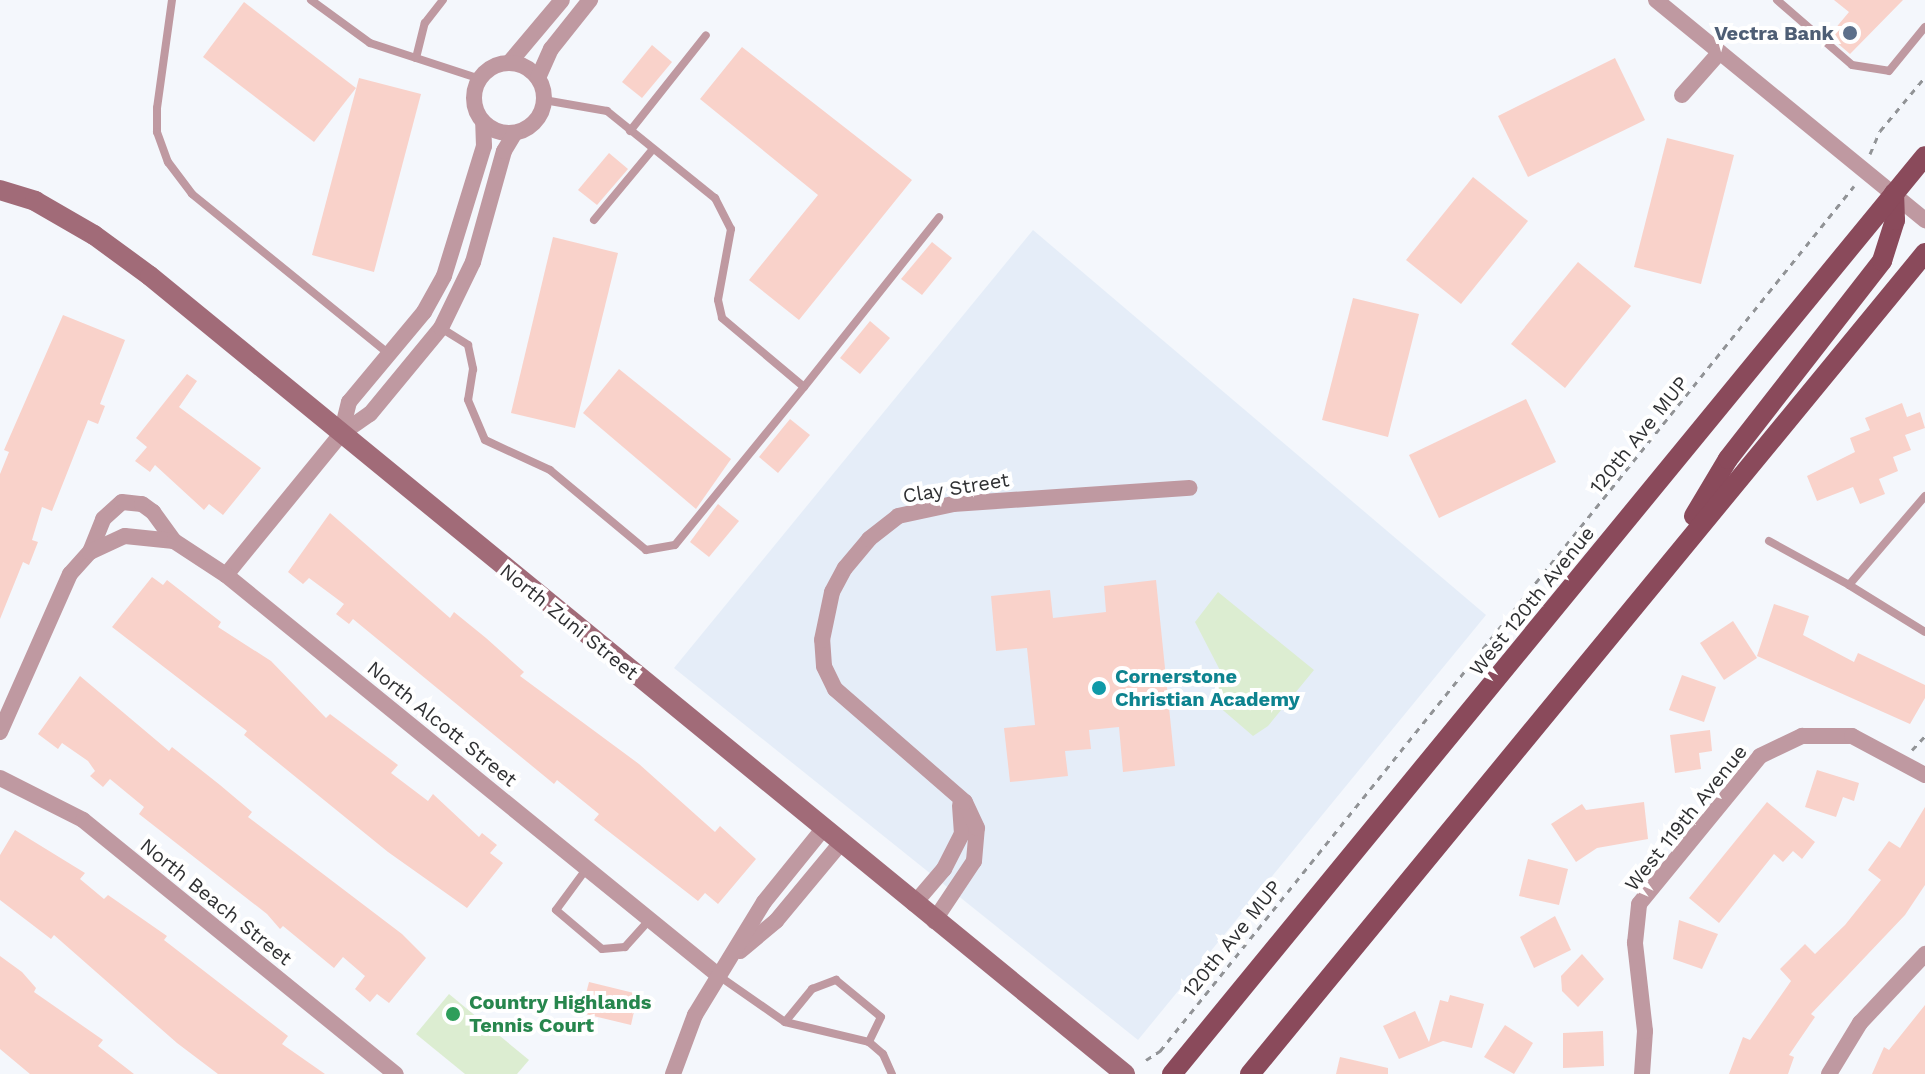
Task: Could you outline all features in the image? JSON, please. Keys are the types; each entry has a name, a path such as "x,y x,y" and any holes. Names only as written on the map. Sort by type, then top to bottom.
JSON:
{"main road":[{"name":"West 120th Avenue","path":"1172,1074 1925,156"},
{"path":"1663,570 1728,459 1882,261 1895,220 1894,193"},
{"path":"1250,1074 1925,253"}],"street":[{"path":"341,434 349,402 424,312 457,247 484,146 483,122 474,101 480,79 509,63 562,0"},
{"path":"226,575 341,434 370,414 441,328 473,262 504,151 515,133 535,121 544,100 538,78 551,49 590,0"},
{"path":"1656,0 1925,220"},
{"path":"1682,95 1720,52"},
{"path":"509,63 538,78"},
{"path":"483,122 515,133"},
{"name":"North Zuni Street","path":"0,190 35,201 94,235 341,434 839,845 1125,1074"},
{"name":"Clay Street","path":"934,921 966,877 978,847 971,811 955,792 835,689 824,666 822,640 832,592 845,568 869,539 898,516 1007,499 1189,488"},
{"path":"0,732 70,574 90,552 103,519 122,502 142,504 153,512 174,541"},
{"name":"North Alcott Street","path":"90,552 125,536 174,541 226,575 719,976"},
{"name":"West 119th Avenue","path":"1642,1074 1645,1031 1635,943 1639,904 1751,767 1785,741 1828,734 1852,736 1925,775"},
{"name":"North Beach Street","path":"0,778 83,820 396,1074"},
{"path":"914,904 944,869 962,834 955,792"},
{"path":"673,1074 695,1015 764,902 822,830"},
{"path":"732,957 776,921 839,845"},
{"path":"1829,1074 1860,1023 1925,954"}],"lane":[{"path":"172,0 157,108 157,132 168,162 192,194 389,354"},
{"path":"311,0 370,43 480,79"},
{"path":"416,58 425,23 443,0"},
{"path":"1777,0 1852,65 1889,71 1925,27"},
{"path":"630,131 706,35"},
{"path":"544,100 607,111 715,198 727,214 731,229 718,300 722,318 804,387"},
{"path":"594,220 653,149"},
{"path":"441,328 468,345 473,369 468,400 485,440 550,470 646,550 675,545 939,217"},
{"path":"1849,585 1925,496"},
{"path":"1769,541 1925,632"},
{"path":"587,868 556,910 602,949 625,947 649,919"},
{"path":"719,976 785,1022 869,1042 883,1054 892,1074"},
{"path":"785,1022 812,989 836,980 881,1017 869,1042"}],"path":[{"name":"120th Ave MUP","path":"1146,1060 1160,1051 1842,206 1863,170 1880,131 1925,77"}],"shaded area":[{"path":"1033,230 1486,615 1138,1040 674,668"}],"green space":[{"path":"1218,592 1314,670 1268,726 1253,736 1210,699 1225,680 1195,622"},
{"name":"Country Highlands Tennis Court","path":"449,994 529,1060 517,1074 465,1074 416,1034"}],"building":[{"name":"Vectra Bank","path":"1834,0 1903,0 1850,54 1829,36 1849,12"},
{"path":"244,2 356,88 314,142 203,57"},
{"path":"652,45 672,62 642,98 622,82"},
{"path":"742,47 912,180 799,320 749,280 818,195 700,99"},
{"path":"1615,58 1645,120 1528,177 1498,116"},
{"path":"359,78 421,94 374,272 312,255"},
{"path":"1667,138 1734,155 1701,284 1634,267"},
{"path":"609,153 628,169 597,205 578,190"},
{"path":"1473,177 1528,221 1461,304 1406,260"},
{"path":"553,237 618,253 575,428 511,413"},
{"path":"932,242 952,258 922,295 901,279"},
{"path":"1578,262 1631,306 1565,388 1511,344"},
{"path":"1353,298 1419,314 1388,437 1322,420"},
{"path":"63,315 125,340 100,404 105,406 98,424 88,420 52,511 42,507 32,540 38,542 29,565 23,562 0,619 0,474 9,452 4,450"},
{"path":"870,321 890,338 860,374 840,358"},
{"path":"619,369 731,459 696,509 583,413"},
{"path":"187,374 197,381 179,407 261,468 223,515 209,504 204,510 155,465 150,472 135,461 147,447 136,438"},
{"path":"1526,399 1556,462 1439,518 1409,455"},
{"path":"1902,403 1907,417 1920,412 1925,428 1905,435 1911,450 1893,457 1898,471 1879,479 1885,494 1860,504 1853,487 1817,501 1807,476 1855,452 1850,438 1870,430 1865,418"},
{"path":"790,419 810,435 778,473 759,457"},
{"path":"718,504 739,521 709,557 690,542"},
{"path":"330,513 450,618 454,612 486,638 524,672 520,676 639,764 715,832 720,826 756,859 718,904 705,893 698,901 594,820 599,814 557,780 554,784 353,619 349,624 336,614 344,604 309,578 303,584 288,572"},
{"path":"152,577 163,585 167,580 221,622 218,627 271,661 326,718 330,714 398,765 391,773 428,801 433,794 479,837 482,833 497,845 490,853 503,863 467,908 388,852 244,735 247,731 112,627"},
{"name":"Cornerstone Christian Academy","path":"1156,580 1175,766 1123,772 1119,727 1089,730 1091,749 1065,751 1068,776 1010,782 1004,728 1035,725 1027,648 996,651 991,596 1050,590 1053,618 1106,612 1104,586"},
{"path":"1774,604 1809,616 1803,635 1854,662 1858,653 1925,685 1925,698 1910,724 1757,656"},
{"path":"1733,621 1757,658 1724,680 1700,643"},
{"path":"1682,675 1716,687 1704,722 1669,710"},
{"path":"80,676 169,751 172,747 220,785 252,812 248,817 402,934 426,958 389,1003 377,994 370,1002 355,989 365,976 343,957 334,968 283,926 280,929 267,914 139,814 144,807 110,779 103,787 90,776 95,771 88,761 62,743 58,749 38,734"},
{"path":"1710,730 1712,751 1699,753 1701,769 1675,773 1670,735"},
{"path":"1817,770 1859,783 1854,801 1843,797 1836,817 1805,807"},
{"path":"1644,802 1648,839 1597,848 1576,862 1551,824 1582,804 1586,810"},
{"path":"1767,802 1815,842 1802,859 1793,851 1783,862 1774,854 1719,923 1689,898"},
{"path":"1925,807 1925,885 1905,915 1811,1014 1815,1017 1789,1055 1794,1057 1788,1074 1729,1074 1743,1037 1750,1040 1791,981 1780,969 1805,944 1815,954 1845,925 1881,880 1868,870 1889,841 1900,848"},
{"path":"15,830 85,873 80,879 104,899 108,895 167,936 164,940 288,1036 282,1044 325,1074 218,1074 177,1043 54,935 51,939 0,900 0,855"},
{"path":"1528,859 1568,869 1559,905 1519,896"},
{"path":"1555,916 1571,950 1534,968 1520,937"},
{"path":"1679,920 1718,934 1702,969 1673,959"},
{"path":"1582,954 1604,979 1578,1007 1562,991 1561,976"},
{"path":"0,956 22,972 36,988 34,992 103,1040 98,1046 134,1074 30,1074 0,1049"},
{"path":"589,982 638,994 631,1025 581,1013"},
{"path":"1450,995 1484,1004 1472,1048 1443,1041 1399,1059 1383,1026 1415,1011 1429,1042 1440,1000 1448,1002"},
{"path":"1925,1005 1925,1074 1872,1074 1884,1047 1889,1050"},
{"path":"1505,1025 1533,1043 1514,1074 1484,1057"},
{"path":"1603,1031 1604,1066 1563,1068 1563,1033"},
{"path":"1340,1057 1388,1068 1388,1074 1336,1074"}],"place":[{"name":"Vectra Bank","path":"1850,33"},
{"name":"Cornerstone Christian Academy","path":"1099,688"},
{"name":"Country Highlands Tennis Court","path":"453,1014"}]}
